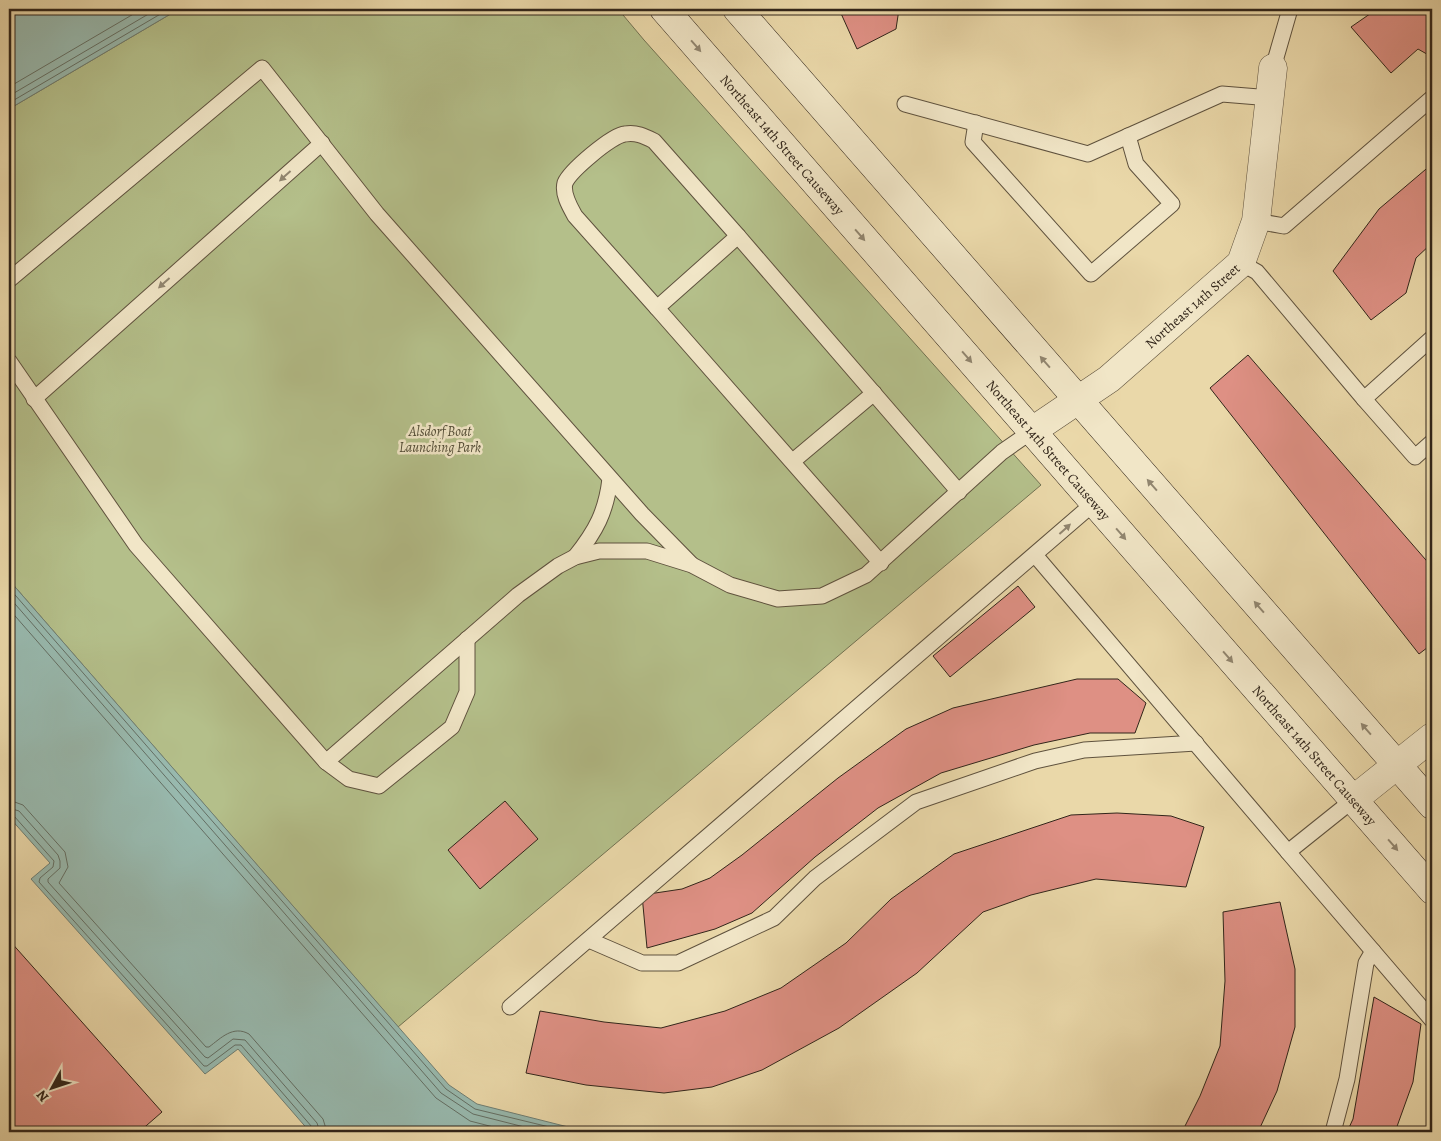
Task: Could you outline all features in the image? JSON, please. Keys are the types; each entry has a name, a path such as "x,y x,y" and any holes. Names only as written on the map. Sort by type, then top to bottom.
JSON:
{"main road":[{"name":"Northeast 14th Street Causeway","path":"664,9 1432,890"},
{"path":"737,9 1432,805"},
{"name":"Northeast 14th Street","path":"1032,431 1108,379 1241,263 1256,221 1274,68"},
{"path":"1353,800 1432,737"}],"lane":[{"path":"1274,68 1290,9"},
{"path":"9,280 262,68 377,214 610,479 692,565"},
{"path":"905,104 1088,154 1222,94 1271,98"},
{"path":"1256,221 1284,226 1432,98"},
{"path":"976,123 973,142 1091,274 1172,204 1136,164 1128,136"},
{"path":"881,563 575,216 567,201 565,184 571,174 610,141 623,134 639,134 654,141 959,492"},
{"path":"34,398 322,143"},
{"path":"657,308 738,236"},
{"path":"1241,263 1258,272 1415,457 1432,442"},
{"path":"1364,399 1432,338"},
{"path":"9,361 84,467 136,545 326,762 349,779 378,786 452,727 467,692 466,639"},
{"path":"793,461 874,393"},
{"path":"326,762 518,595 558,566 575,557 599,551 647,551 692,565 730,585 778,599 822,596 866,575 1002,452 1032,431"},
{"path":"575,557 600,521 607,499 610,479"},
{"path":"510,1007 1094,502"},
{"path":"1035,554 1432,1020"},
{"path":"589,940 642,963 678,963 774,918 815,878 916,802 1035,761 1084,750 1196,744"},
{"path":"1288,852 1353,800"},
{"path":"1333,1132 1347,1079 1366,963 1373,951"}],"green space":[{"name":"Alsdorf Boat Launching Park","path":"179,9 618,9 1041,485 398,1027 9,580 9,109"}],"water":[{"path":"9,9 179,9 9,109"},
{"path":"9,580 449,1085 477,1104 588,1132 310,1132 238,1049 205,1074 31,879 50,863 9,817"}],"building":[{"path":"839,9 899,9 896,29 857,49"},
{"path":"1377,9 1432,9 1432,57 1418,49 1391,73 1351,27"},
{"path":"1432,164 1432,243 1416,258 1406,293 1371,320 1333,271 1379,209"},
{"path":"1248,355 1432,567 1432,644 1419,654 1210,388"},
{"path":"1018,586 1035,607 950,677 933,656"},
{"path":"1077,679 1118,679 1146,703 1135,733 1090,733 1034,745 941,773 878,808 815,857 752,913 715,929 647,948 642,895 682,889 710,878 742,855 838,778 906,729 953,708"},
{"path":"505,801 538,839 480,889 448,850"},
{"path":"1117,813 1171,816 1204,827 1186,887 1096,879 1031,895 983,912 917,973 839,1028 762,1070 712,1087 664,1093 586,1085 526,1073 540,1011 604,1022 661,1028 725,1011 781,988 846,943 891,899 954,854 1071,815"},
{"path":"1280,902 1295,969 1295,1027 1277,1091 1258,1132 1182,1132 1200,1096 1220,1046 1225,981 1223,912"},
{"path":"9,940 162,1112 139,1132 9,1132"},
{"path":"1374,997 1421,1024 1413,1082 1395,1132 1347,1132 1353,1119"}]}
